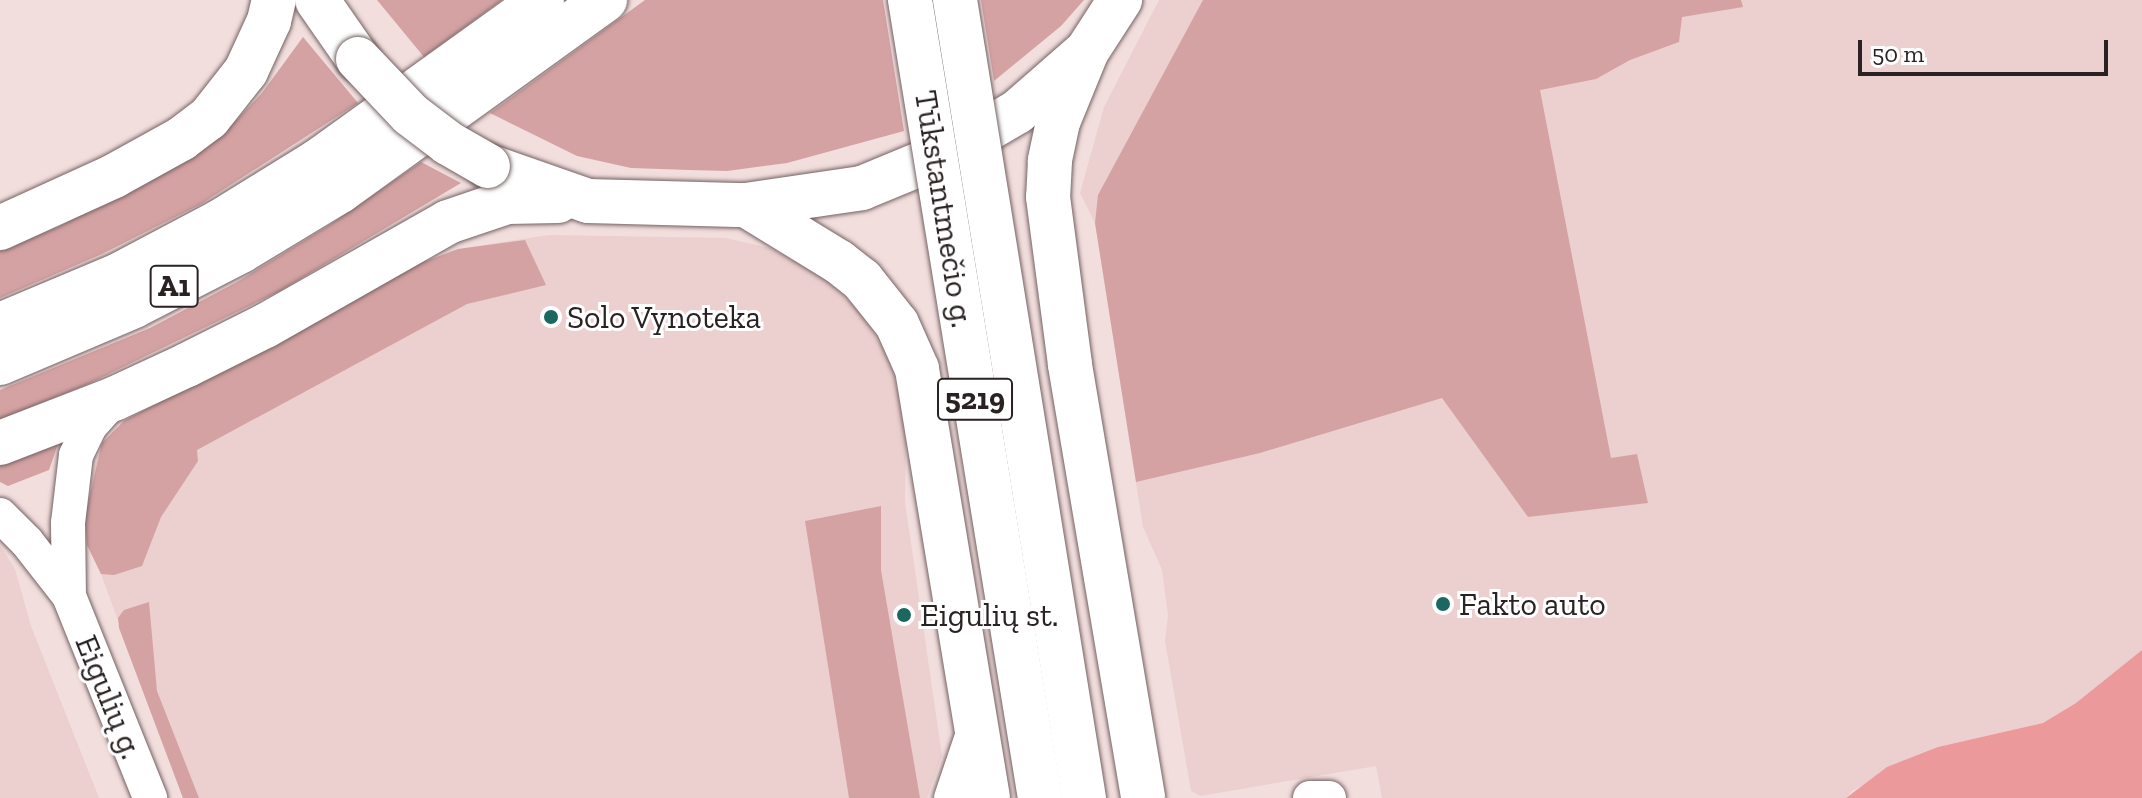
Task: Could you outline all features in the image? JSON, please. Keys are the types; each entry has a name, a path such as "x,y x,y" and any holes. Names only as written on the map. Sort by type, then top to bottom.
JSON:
{"highway":[{"path":"0,228 114,176 181,139 209,118 246,71 269,21 274,0"},
{"path":"317,0 358,59 410,114 448,143 488,166 588,201"},
{"name":"A1","path":"0,363 134,306 241,251 542,0"},
{"name":"A1","path":"0,325 119,275 221,221 329,176 605,0"},
{"name":"Tūkstantmečio g.","path":"910,0 1040,798"},
{"name":"Tūkstantmečio g.","path":"955,0 1084,798"},
{"path":"1120,0 1087,51 1058,122 1050,161 1048,197 1070,365 1143,798"},
{"path":"0,443 116,398 265,326 448,222 479,209 507,202 746,205 862,188 947,153 1017,112 1087,51"},
{"path":"746,205 839,262 862,280 897,324 917,369 988,798"}],"street":[{"name":"Eigulių g.","path":"69,596 68,523 76,455 90,426 116,398"},
{"name":"Eigulių g.","path":"0,515 69,596 150,798"},
{"path":"951,798 976,723"},
{"path":"1310,798 1329,798"}],"shaded area":[{"path":"377,0 502,0 424,57"},
{"path":"645,0 883,0 904,131 787,163 727,171 631,168 577,156 490,113"},
{"path":"981,0 1084,0 1061,26 994,81"},
{"path":"1159,0 2142,0 2142,650 2076,703 2043,723 1938,747 1852,791 1846,798 1382,798 1376,766 1200,796 1191,791 1165,641 1168,615 1162,570 1143,527 1095,223 1080,193 1104,107"},
{"path":"1203,0 1741,0 1743,7 1682,17 1679,42 1630,60 1596,79 1540,90 1611,458 1637,454 1648,503 1528,517 1442,398 1260,453 1136,482 1095,223 1098,195"},
{"path":"303,37 358,103 201,204 102,254 0,298 0,251 60,226 184,159 225,132 262,93"},
{"path":"421,162 461,183 280,291 86,385 0,420 0,390 150,328 237,282 328,226"},
{"path":"549,235 726,238 770,248 825,278 863,315 889,359 906,423 905,502 942,756 927,798 183,798 101,574 87,545 91,480 102,443 124,421 408,268 458,249"},
{"path":"525,240 546,285 467,304 197,450 198,461 161,517 142,566 114,575 101,574 87,545 85,516 102,443 124,421 408,268 458,249"},
{"path":"58,444 49,470 8,486 0,482 0,464"},
{"path":"881,506 881,570 920,798 849,798 805,521"},
{"path":"0,545 15,569 31,626 99,798 0,798"},
{"path":"149,602 157,691 199,798 183,798 119,628 118,618 124,610"},
{"path":"2142,650 2142,798 1846,798 1887,767 1938,747 2043,723 2076,703"}],"place":[{"name":"Solo Vynoteka","path":"551,317"},
{"name":"Fakto auto","path":"1443,604"},
{"name":"Eigulių st.","path":"904,615"}]}
